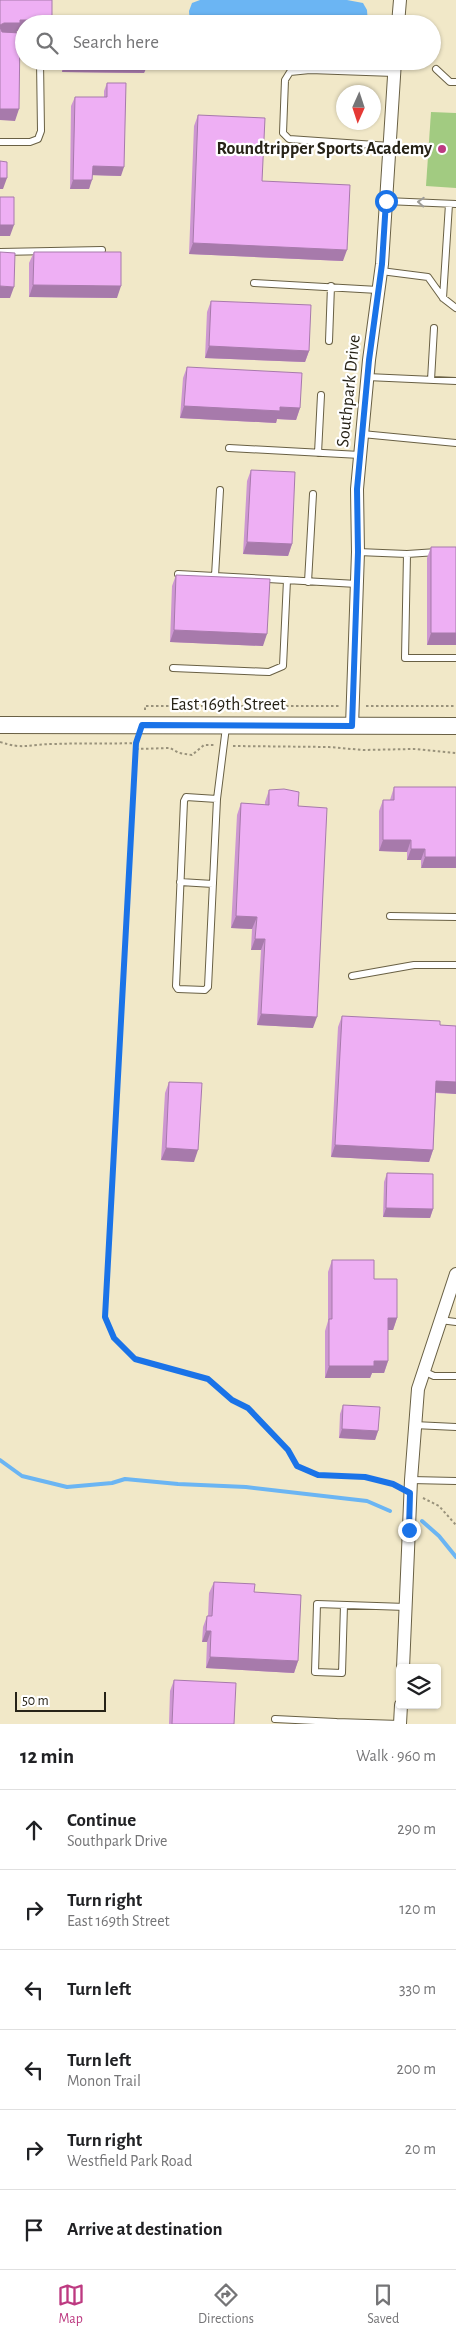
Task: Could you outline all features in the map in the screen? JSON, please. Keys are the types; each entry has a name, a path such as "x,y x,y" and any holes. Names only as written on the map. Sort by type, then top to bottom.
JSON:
{"street":[{"path":"399,15 400,0"},
{"name":"Southpark Drive","path":"352,726 358,552 357,489 367,377 381,271 394,70"},
{"name":"East 169th Street","path":"0,725 456,726"},
{"path":"403,1664 410,1497 418,1389 456,1274"},
{"path":"400,1724 401,1709"}],"lane":[{"path":"0,40 15,40"},
{"path":"0,142 30,142 38,139 41,131 40,70"},
{"path":"310,70 290,72 285,80 283,133 290,139 390,146"},
{"path":"437,70 450,82 456,82"},
{"path":"386,201 452,204 443,298"},
{"path":"0,252 102,250"},
{"path":"381,271 428,277 443,298 456,308"},
{"path":"254,283 378,290"},
{"path":"329,341 332,286"},
{"path":"431,380 434,328"},
{"path":"367,377 456,381"},
{"path":"318,453 320,395"},
{"path":"362,434 456,444"},
{"path":"229,448 360,455"},
{"path":"215,576 220,490"},
{"path":"308,582 312,494"},
{"path":"358,552 407,554 446,551"},
{"path":"407,554 405,658 456,658"},
{"path":"178,574 357,584"},
{"path":"173,668 269,672 283,666 287,580"},
{"path":"217,799 186,797 184,801 176,986 178,989 205,990 208,987 217,799 226,726"},
{"path":"180,882 213,884"},
{"path":"390,916 456,917"},
{"path":"352,976 414,965 456,965"},
{"path":"440,1320 456,1322"},
{"path":"423,1371 434,1376 456,1376"},
{"path":"414,1425 456,1427"},
{"path":"411,1480 456,1481"},
{"path":"344,1605 342,1673 315,1672 317,1604 344,1605 406,1608"},
{"path":"275,1719 336,1723 400,1724"}],"path":[{"path":"146,706 456,706"},
{"path":"142,725 136,743 105,1317 114,1338 135,1359 208,1379 232,1400 248,1408 288,1450 297,1466 318,1475 365,1477 393,1484 410,1497 439,1506 456,1525"},
{"path":"0,742 16,747 28,748 51,744 136,743"},
{"path":"329,747 364,750 414,749 456,753"}],"green space":[{"name":"Roundtripper Sports Academy","path":"431,112 456,113 456,188 426,186"}],"water":[{"path":"200,0 347,0 363,3 367,15 189,15 192,3"}],"building":[{"path":"0,0 52,0 52,15 15,15 15,23 0,25"},
{"path":"0,27 2,32 15,33 15,70 20,70 19,109 0,109"},
{"path":"107,83 126,83 124,167 93,166 92,180 73,180 75,97 107,97"},
{"path":"198,115 265,118 262,181 350,185 347,250 193,243"},
{"path":"0,161 7,162 7,178 0,178"},
{"path":"0,197 14,197 14,225 0,225"},
{"path":"0,252 15,253 14,287 0,286"},
{"path":"34,252 121,252 121,286 33,285"},
{"path":"211,301 311,305 309,351 209,346"},
{"path":"187,367 302,373 300,408 280,407 280,411 184,406"},
{"path":"251,470 295,472 292,544 247,542"},
{"path":"431,547 456,547 456,633 431,633"},
{"path":"176,575 270,579 267,634 174,630"},
{"path":"394,787 456,787 456,857 425,857 425,849 411,849 411,840 383,840 383,800 394,800"},
{"path":"284,789 299,792 298,806 327,808 317,1017 261,1014 265,939 255,939 257,917 236,916 241,803 269,805 269,790"},
{"path":"342,1016 440,1021 440,1025 456,1026 456,1082 436,1081 433,1150 335,1145"},
{"path":"169,1082 202,1083 198,1150 166,1148"},
{"path":"387,1173 433,1174 433,1209 386,1208"},
{"path":"332,1260 374,1260 374,1279 397,1279 397,1318 388,1318 388,1361 374,1361 374,1366 329,1366 329,1319 332,1319"},
{"path":"343,1405 380,1407 378,1431 342,1429"},
{"path":"214,1582 255,1584 254,1592 301,1595 298,1661 210,1657 211,1631 206,1631 207,1616 212,1616"},
{"path":"174,1680 236,1683 234,1724 172,1724"}],"waterway":[{"path":"0,1460 22,1476 67,1487 112,1483 125,1479 246,1487 367,1501 390,1511"},
{"path":"422,1521 439,1536 456,1557"}],"place":[{"name":"Roundtripper Sports Academy","path":"442,149"}],"route":[{"path":"386,201 382,264 369,360 357,489 358,552 352,726 142,725 136,743 105,1317 114,1338 135,1359 208,1379 232,1400 248,1408 288,1450 295,1459 297,1466 318,1475 365,1477 393,1484 410,1493 409,1530"}]}
